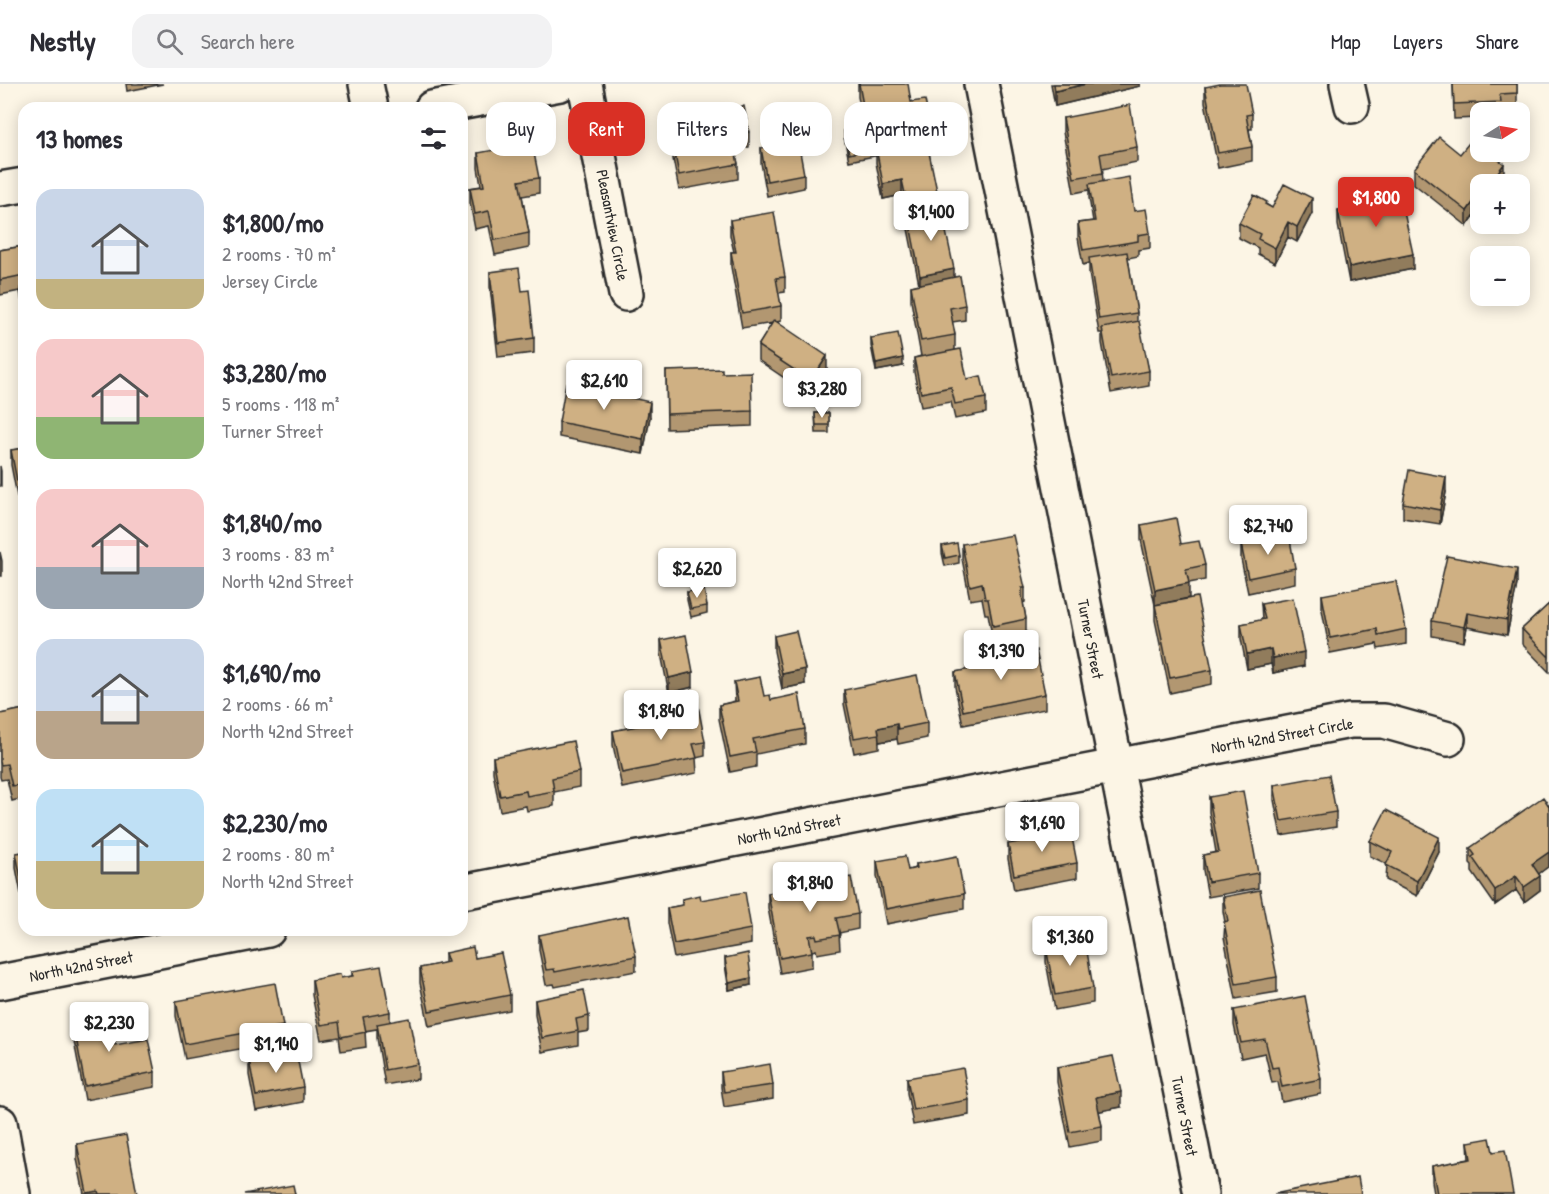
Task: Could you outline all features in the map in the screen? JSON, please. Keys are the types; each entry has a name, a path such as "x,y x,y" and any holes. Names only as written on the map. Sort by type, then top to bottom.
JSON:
{"street":[{"path":"366,84 370,102"},
{"path":"464,102 560,84"},
{"name":"Pleasantview Circle","path":"585,84 626,294"},
{"name":"Turner Street","path":"981,84 1201,1194"},
{"path":"0,189 18,185"},
{"name":"North 42nd Street Circle","path":"1116,766 1350,721 1384,721 1448,739"},
{"name":"North 42nd Street","path":"468,891 1116,766"},
{"name":"North 42nd Street","path":"0,982 237,936"},
{"path":"0,1123 14,1194"}],"building":[{"path":"859,84 908,84 911,102 862,102"},
{"path":"1054,84 1086,84 1055,91"},
{"path":"1220,84 1246,84 1252,114 1246,115 1252,147 1218,153 1205,87"},
{"path":"1453,84 1517,84 1517,93 1500,94 1501,102 1454,104"},
{"path":"1130,105 1137,147 1100,154 1103,173 1074,178 1063,118"},
{"path":"1439,137 1460,154 1470,142 1470,162 1502,162 1504,164 1496,174 1470,174 1470,207 1467,211 1414,169"},
{"path":"486,152 486,156 535,156 539,178 519,181 529,233 495,240 489,211 475,214 470,188 484,186 478,153"},
{"path":"675,156 736,156 738,164 679,175"},
{"path":"762,156 801,156 804,174 767,181"},
{"path":"878,156 930,156 938,196 907,203 902,180 883,184"},
{"path":"1129,177 1134,211 1146,209 1150,233 1138,235 1138,241 1083,250 1078,223 1095,221 1089,184"},
{"path":"1284,184 1312,198 1297,227 1288,222 1275,248 1258,239 1260,234 1239,223 1254,195 1267,202 1265,204 1272,208"},
{"path":"1398,184 1413,254 1349,267 1338,210 1368,204 1365,191"},
{"path":"941,208 954,269 920,276 908,214"},
{"path":"774,212 785,277 776,278 781,306 742,313 731,252 736,252 730,220"},
{"path":"18,247 18,276 0,280 0,250"},
{"path":"1127,252 1137,313 1099,319 1089,258"},
{"path":"519,268 522,291 529,290 534,338 498,343 490,272"},
{"path":"960,276 965,305 950,308 955,335 921,341 911,286"},
{"path":"774,320 827,356 811,381 758,346"},
{"path":"1139,321 1149,371 1111,378 1102,328"},
{"path":"898,333 903,358 876,364 871,338"},
{"path":"961,349 967,379 981,376 986,398 955,404 951,387 921,393 914,358"},
{"path":"722,369 722,373 751,372 752,411 667,414 666,371"},
{"path":"566,383 628,395 627,397 650,402 643,439 559,422"},
{"path":"815,413 829,413 829,425 816,425"},
{"path":"18,449 18,481 17,481 11,450"},
{"path":"1409,470 1446,477 1440,510 1403,503"},
{"path":"1176,518 1181,544 1199,541 1205,565 1186,569 1189,583 1155,590 1141,525"},
{"path":"1289,534 1295,568 1248,578 1241,544"},
{"path":"1013,535 1025,588 1022,588 1022,596 1026,619 993,626 988,599 985,599 982,583 970,586 962,544"},
{"path":"957,543 959,555 945,558 942,546"},
{"path":"1447,556 1517,569 1507,620 1467,613 1464,627 1432,621"},
{"path":"1396,581 1406,629 1378,635 1377,629 1330,638 1322,595"},
{"path":"704,589 707,606 691,609 687,592"},
{"path":"1197,597 1212,670 1170,678 1155,605"},
{"path":"1293,598 1304,652 1273,658 1271,649 1247,654 1241,624 1265,619 1261,604"},
{"path":"1549,604 1549,657 1522,629"},
{"path":"796,631 805,669 782,674 774,636"},
{"path":"1030,634 1033,650 1000,657 997,641"},
{"path":"686,635 693,672 669,678 661,640"},
{"path":"1036,650 1045,694 963,711 955,672 981,667 980,661"},
{"path":"917,675 927,723 898,729 897,724 878,728 879,734 854,738 844,690"},
{"path":"760,677 764,696 770,695 771,700 799,694 805,729 753,739 756,752 730,757 719,705 738,701 734,682"},
{"path":"697,700 705,742 693,744 697,758 622,773 613,731 684,716 682,703"},
{"path":"18,710 18,785 12,786 7,764 1,765 0,762 0,714"},
{"path":"573,741 579,772 552,778 554,791 527,796 526,791 500,796 493,757"},
{"path":"1329,775 1336,812 1281,821 1274,785"},
{"path":"1243,791 1258,873 1208,882 1203,855 1219,852 1209,797"},
{"path":"1543,797 1549,806 1549,852 1532,864 1540,876 1524,887 1516,876 1495,890 1472,857 1475,855 1470,848"},
{"path":"1386,810 1439,837 1417,881 1386,865 1392,852 1370,841"},
{"path":"1049,832 1050,836 1071,832 1077,863 1014,875 1008,844 1019,842 1018,838"},
{"path":"905,856 908,870 917,868 916,864 957,856 964,894 886,909 877,861"},
{"path":"851,877 858,914 836,918 840,935 817,939 816,935 809,936 812,952 780,958 768,893 793,888 792,885"},
{"path":"1260,890 1277,977 1236,984 1224,922 1228,921 1223,897"},
{"path":"745,892 751,929 674,944 667,908 683,905 682,899 700,895 701,900"},
{"path":"628,916 636,956 555,972 554,969 546,970 539,935"},
{"path":"1085,939 1093,988 1055,995 1046,947"},
{"path":"473,947 475,958 501,953 510,995 429,1011 420,968 448,962 445,953"},
{"path":"748,953 751,978 729,983 725,958"},
{"path":"381,966 390,1012 363,1017 366,1032 341,1037 339,1022 321,1025 312,980 340,974 341,978 353,976 352,971"},
{"path":"275,983 283,1026 185,1044 176,1001"},
{"path":"584,990 589,1016 576,1019 578,1031 542,1038 535,1000"},
{"path":"1305,996 1321,1079 1282,1087 1278,1067 1272,1068 1265,1039 1241,1043 1234,1010"},
{"path":"110,1014 115,1045 148,1039 155,1072 85,1086 73,1021"},
{"path":"409,1018 418,1064 385,1070 377,1024"},
{"path":"296,1051 303,1087 256,1096 249,1060"},
{"path":"1113,1056 1121,1092 1096,1097 1102,1126 1070,1132 1057,1067"},
{"path":"770,1064 773,1085 724,1092 721,1072"},
{"path":"963,1068 969,1100 913,1110 907,1078"},
{"path":"126,1135 137,1194 99,1194 98,1191 87,1193 77,1144"},
{"path":"1490,1138 1493,1152 1505,1150 1513,1194 1437,1194 1432,1166 1471,1159 1468,1142"},
{"path":"1358,1177 1361,1194 1274,1194"},
{"path":"293,1185 295,1194 244,1194"}]}
